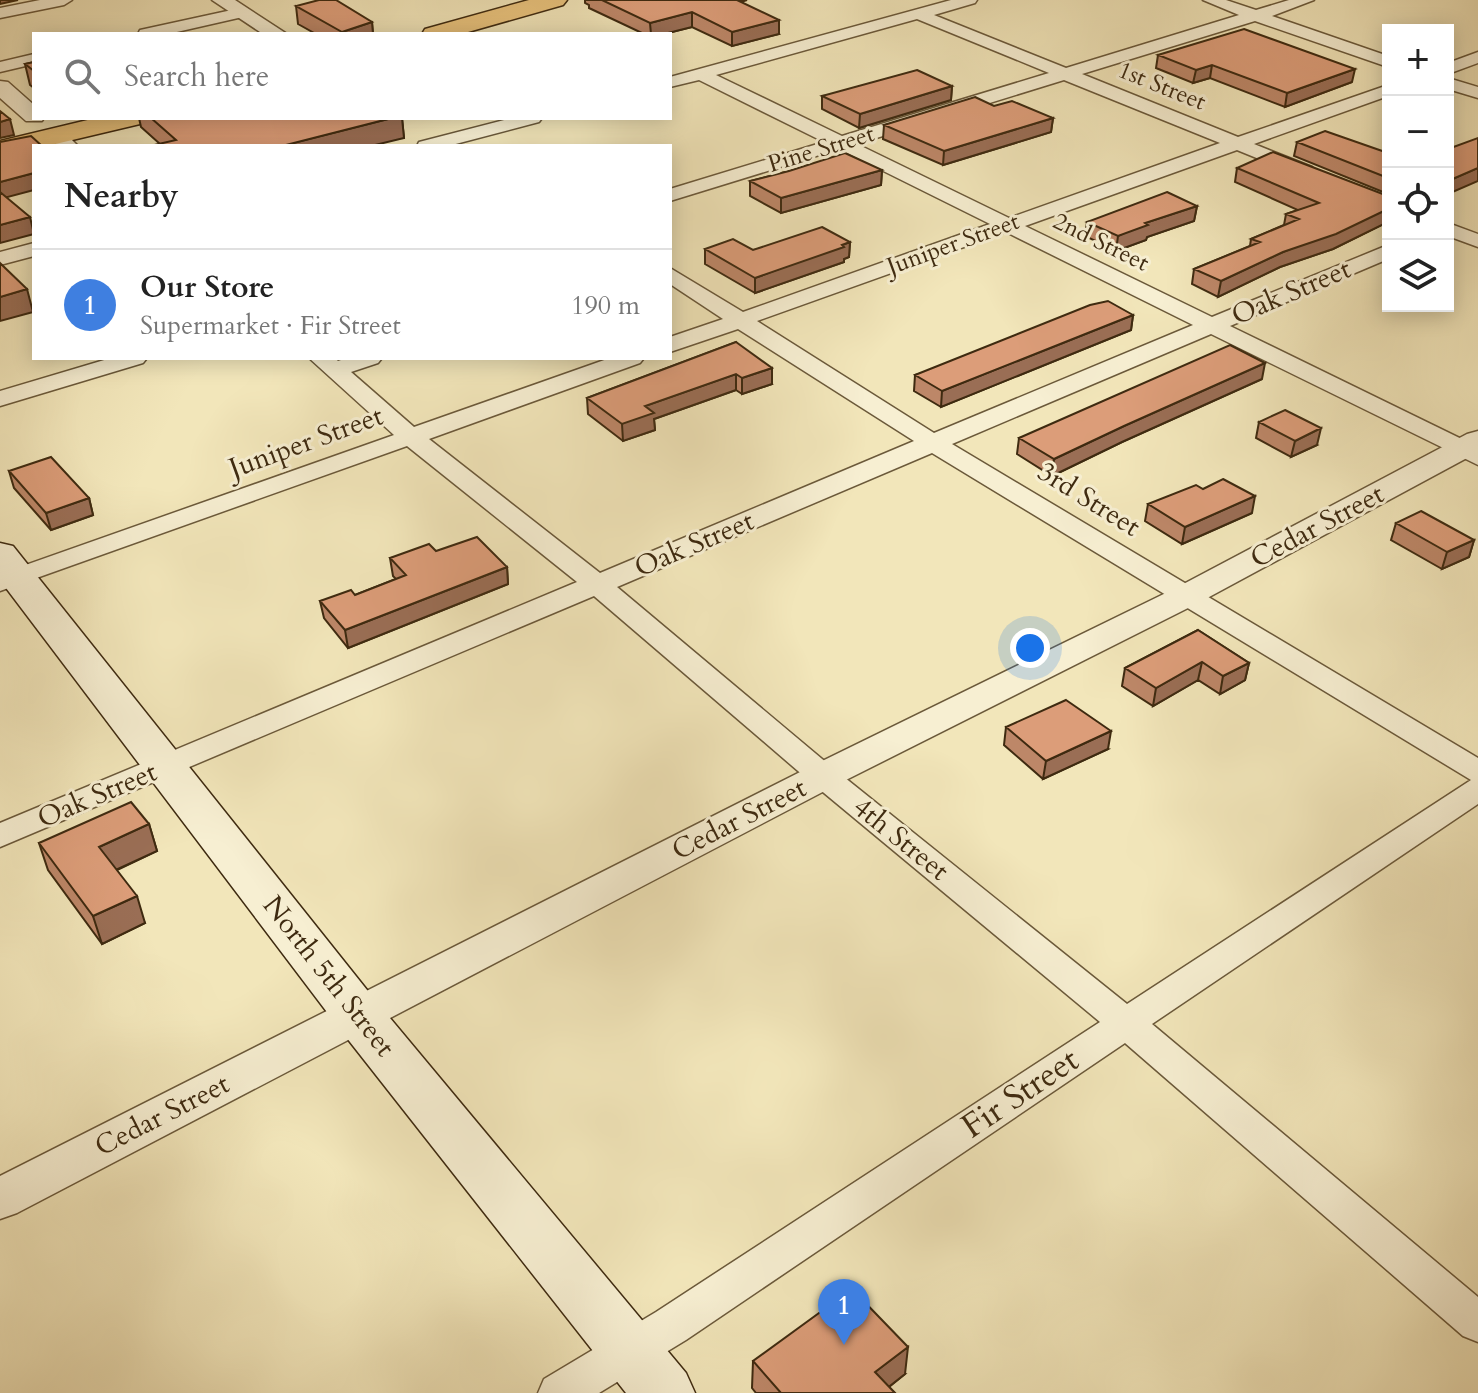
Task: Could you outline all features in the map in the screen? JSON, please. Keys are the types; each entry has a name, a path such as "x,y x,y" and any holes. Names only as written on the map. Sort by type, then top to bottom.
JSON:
{"main road":[{"path":"441,32 555,0"},
{"path":"0,149 49,129 115,120"},
{"name":"North 5th Street","path":"6,571 166,766 357,1014 664,1393"}],"street":[{"path":"0,13 64,0"},
{"path":"222,0 274,32"},
{"path":"672,81 969,0"},
{"path":"1211,0 1382,60"},
{"name":"Pine Street","path":"672,194 1306,0"},
{"path":"155,32 241,13"},
{"name":"1st Street","path":"918,14 1325,179"},
{"path":"1454,67 1478,57"},
{"path":"0,67 32,59"},
{"name":"2nd Street","path":"701,74 1212,325 1472,448"},
{"path":"1454,85 1478,93"},
{"path":"0,87 32,114"},
{"name":"Juniper Street","path":"672,344 1382,92"},
{"path":"452,143 527,120"},
{"path":"1454,224 1468,218"},
{"path":"1454,230 1478,241"},
{"path":"0,259 32,250"},
{"name":"Oak Street","path":"0,836 1382,254"},
{"name":"3rd Street","path":"672,275 935,442 1478,772"},
{"path":"0,399 128,360"},
{"path":"328,364 356,360"},
{"name":"Juniper Street","path":"6,571 411,437 626,360"},
{"name":"4th Street","path":"328,364 411,437 597,584 823,776 1125,1022 1478,1323"},
{"name":"Cedar Street","path":"0,1199 823,776 1186,596 1472,448"},
{"name":"Fir Street","path":"560,1393 671,1326 1478,789"}],"building":[{"path":"319,0 336,0 372,22 342,32 296,6"},
{"path":"602,0 737,0 779,20 732,32 692,12 650,23"},
{"path":"1244,29 1355,69 1287,93 1212,65 1196,70 1158,55"},
{"path":"917,70 952,86 860,114 822,96"},
{"path":"975,97 994,106 1012,101 1053,118 944,151 884,125"},
{"path":"0,111 10,119 0,122"},
{"path":"153,120 384,120 290,144 159,144 176,140"},
{"path":"1325,131 1382,151 1382,176 1297,142"},
{"path":"31,136 40,144 32,144 32,174 0,182 0,142"},
{"path":"1478,138 1478,168 1454,178 1454,147"},
{"path":"1273,152 1382,194 1382,212 1221,281 1194,269 1260,242 1251,239 1299,219 1286,214 1319,203 1237,168"},
{"path":"845,153 882,170 781,198 750,181 789,171"},
{"path":"0,192 30,217 0,225"},
{"path":"1167,192 1197,206 1145,223 1148,225 1118,236 1087,222"},
{"path":"822,227 850,242 842,245 844,247 755,278 705,249 733,239 753,250"},
{"path":"0,263 27,289 0,297"},
{"path":"1108,301 1133,315 942,391 915,375 1090,305"},
{"path":"736,342 772,368 742,378 736,374 645,406 654,413 622,424 587,398"},
{"path":"1230,345 1265,363 1054,459 1019,438"},
{"path":"1285,410 1321,428 1295,441 1259,422"},
{"path":"51,457 89,498 46,513 9,471"},
{"path":"1223,479 1255,496 1185,527 1148,504 1196,485 1203,489"},
{"path":"1421,511 1474,540 1447,552 1396,523"},
{"path":"477,537 507,567 345,630 320,601 351,590 355,595 406,575 390,558 429,544 436,551"},
{"path":"1198,630 1249,663 1223,676 1202,662 1156,688 1125,668"},
{"path":"1066,700 1111,731 1046,761 1006,727"},
{"path":"131,802 149,824 99,847 137,896 93,916 39,843"},
{"path":"852,1289 908,1347 875,1372 895,1393 781,1393 753,1361"}],"place":[{"name":"Our Store","path":"844,1345"}]}
